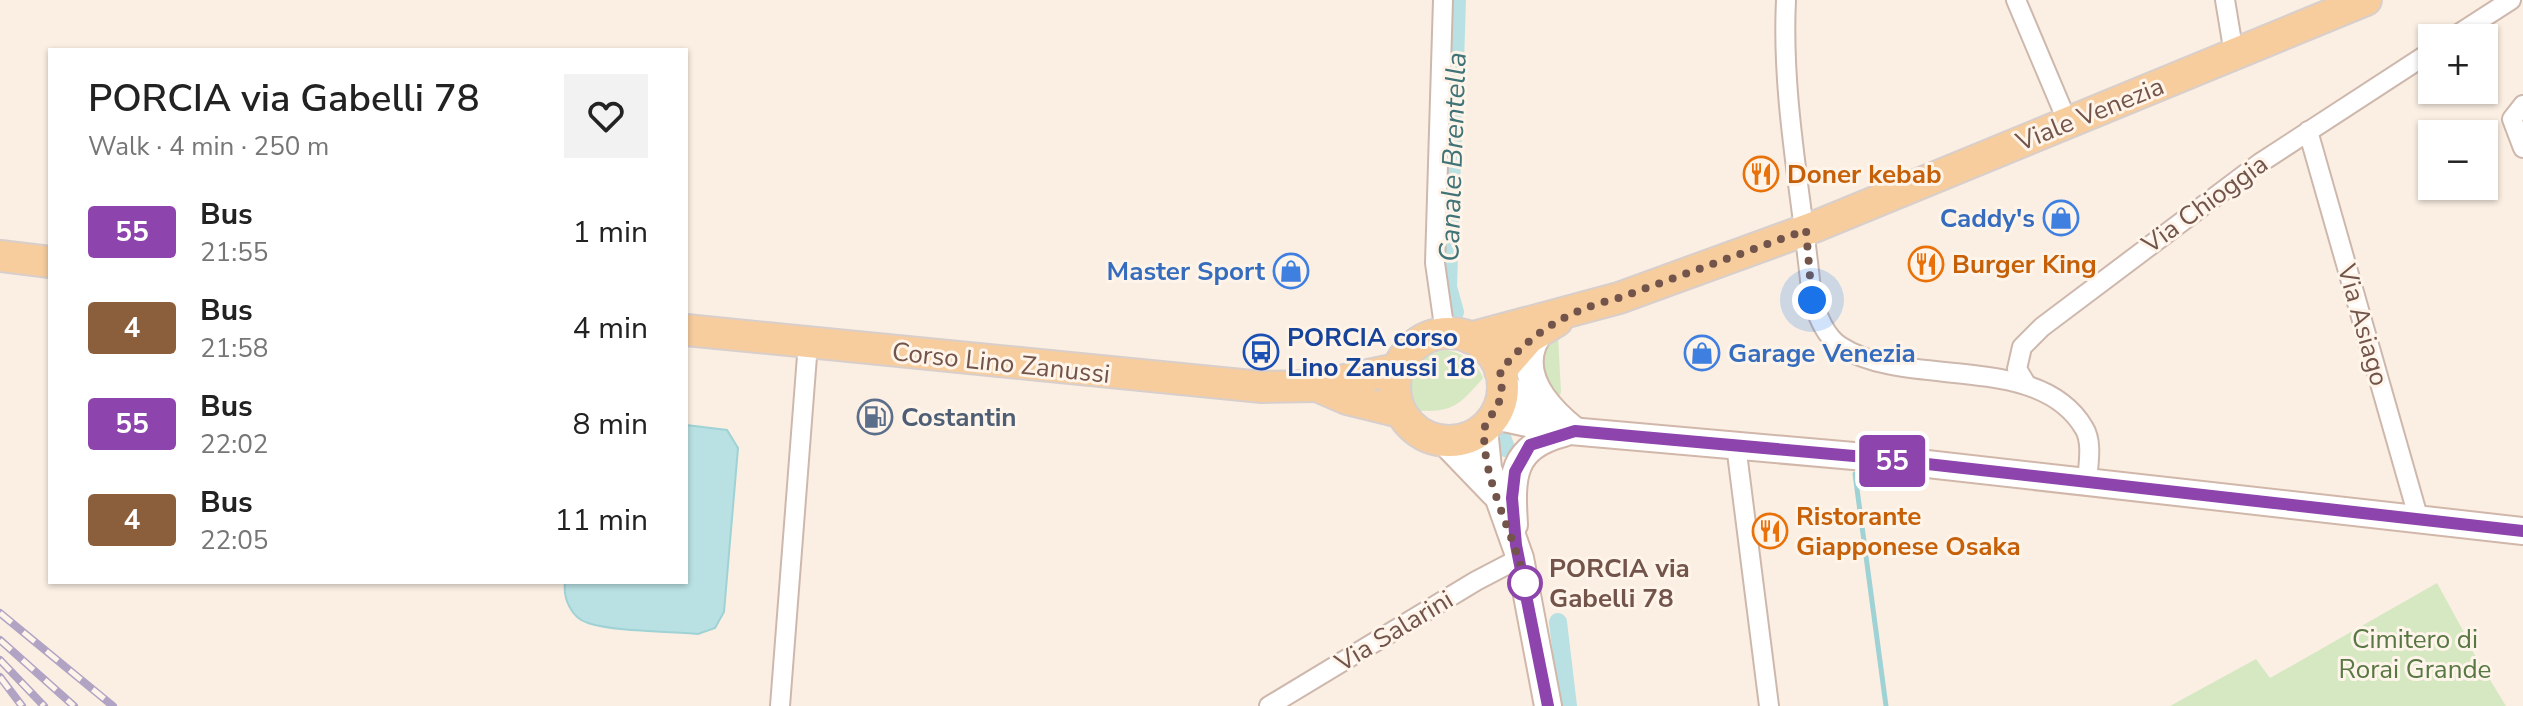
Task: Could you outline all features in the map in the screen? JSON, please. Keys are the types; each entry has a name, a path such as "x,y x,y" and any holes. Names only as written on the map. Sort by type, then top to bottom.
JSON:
{"main road":[{"name":"Viale Venezia","path":"1587,306 1619,298 1810,228 2366,0"},
{"path":"0,256 48,262"},
{"path":"1495,494 1444,441 1418,432 1400,412 1394,384 1397,369 1403,358 1422,340 1459,336 1587,306"},
{"path":"1518,552 1488,468 1489,422 1502,377 1529,338 1587,306"},
{"path":"1543,328 1529,349 1532,378 1546,405 1575,431"},
{"name":"Corso Lino Zanussi","path":"688,330 1262,387 1317,386 1397,369"},
{"path":"1459,336 1483,345 1502,377 1533,411 1575,431"},
{"name":"Corso Lino Zanussi","path":"1317,386 1347,399 1400,412"},
{"path":"1444,441 1472,436 1489,422 1528,425 1840,455 2518,533"},
{"path":"1548,706 1518,552 1512,498 1515,472 1530,445 1575,431"}],"street":[{"path":"1443,0 1435,263 1459,336"},
{"path":"1786,0 1783,46 1810,228 1812,300 1822,324 1838,345 1866,360 2026,384 2062,405 2085,428 2089,448 2087,482"},
{"path":"2016,0 2068,123"},
{"path":"2225,0 2234,54"},
{"path":"2474,24 2511,0"},
{"name":"Via Chioggia","path":"2026,384 2017,369 2022,347 2124,262 2308,131 2418,60"},
{"path":"2523,105 2512,119 2523,148"},
{"name":"Via Asiago","path":"2308,131 2419,520"},
{"path":"780,706 808,343"},
{"path":"1736,445 1769,706"},
{"name":"Via Salarini","path":"1269,706 1476,581 1518,552"}],"green space":[{"path":"1558,336 1561,392 1557,404 1539,379 1541,349"},
{"path":"1448,350 1469,360 1483,378 1454,406 1414,410 1409,388 1413,370 1426,357"},
{"name":"Cimitero di Rorai Grande","path":"2437,583 2466,636 2471,634 2476,643 2470,647 2506,706 2170,706 2256,659 2270,678"}],"water":[{"path":"688,425 727,430 738,448 724,612 715,628 698,634 599,626 577,617 569,607 565,584 688,584"}],"waterway":[{"name":"Canale Brentella","path":"1455,312 1448,287 1457,0"},
{"name":"Canale Brentella","path":"1502,437 1506,448"},
{"path":"1855,474 1886,706"},
{"name":"Canale Brentella","path":"1558,622 1568,706"}],"railway":[{"path":"0,613 113,706"},
{"path":"0,640 74,706"},
{"path":"0,660 44,706"},
{"path":"0,677 22,706"}],"bus line":[{"name":"55","path":"1548,706 1516,545 1512,498 1515,472 1530,445 1575,431 1865,457 2523,531"}],"place":[{"name":"Doner kebab","path":"1761,174"},
{"name":"Caddy's","path":"2061,218"},
{"name":"Burger King","path":"1926,264"},
{"name":"Master Sport","path":"1291,271"},
{"name":"PORCIA corso Lino Zanussi 18","path":"1261,352"},
{"name":"Garage Venezia","path":"1702,353"},
{"name":"Costantin","path":"875,417"},
{"name":"Ristorante Giapponese Osaka","path":"1770,531"},
{"name":"PORCIA via Gabelli 78","path":"1525,583"}],"route":[{"path":"1525,583 1526,588 1516,545 1488,468 1484,429 1499,408 1503,392 1500,371 1529,338 1587,306 1619,298 1806,230 1812,300"}]}
